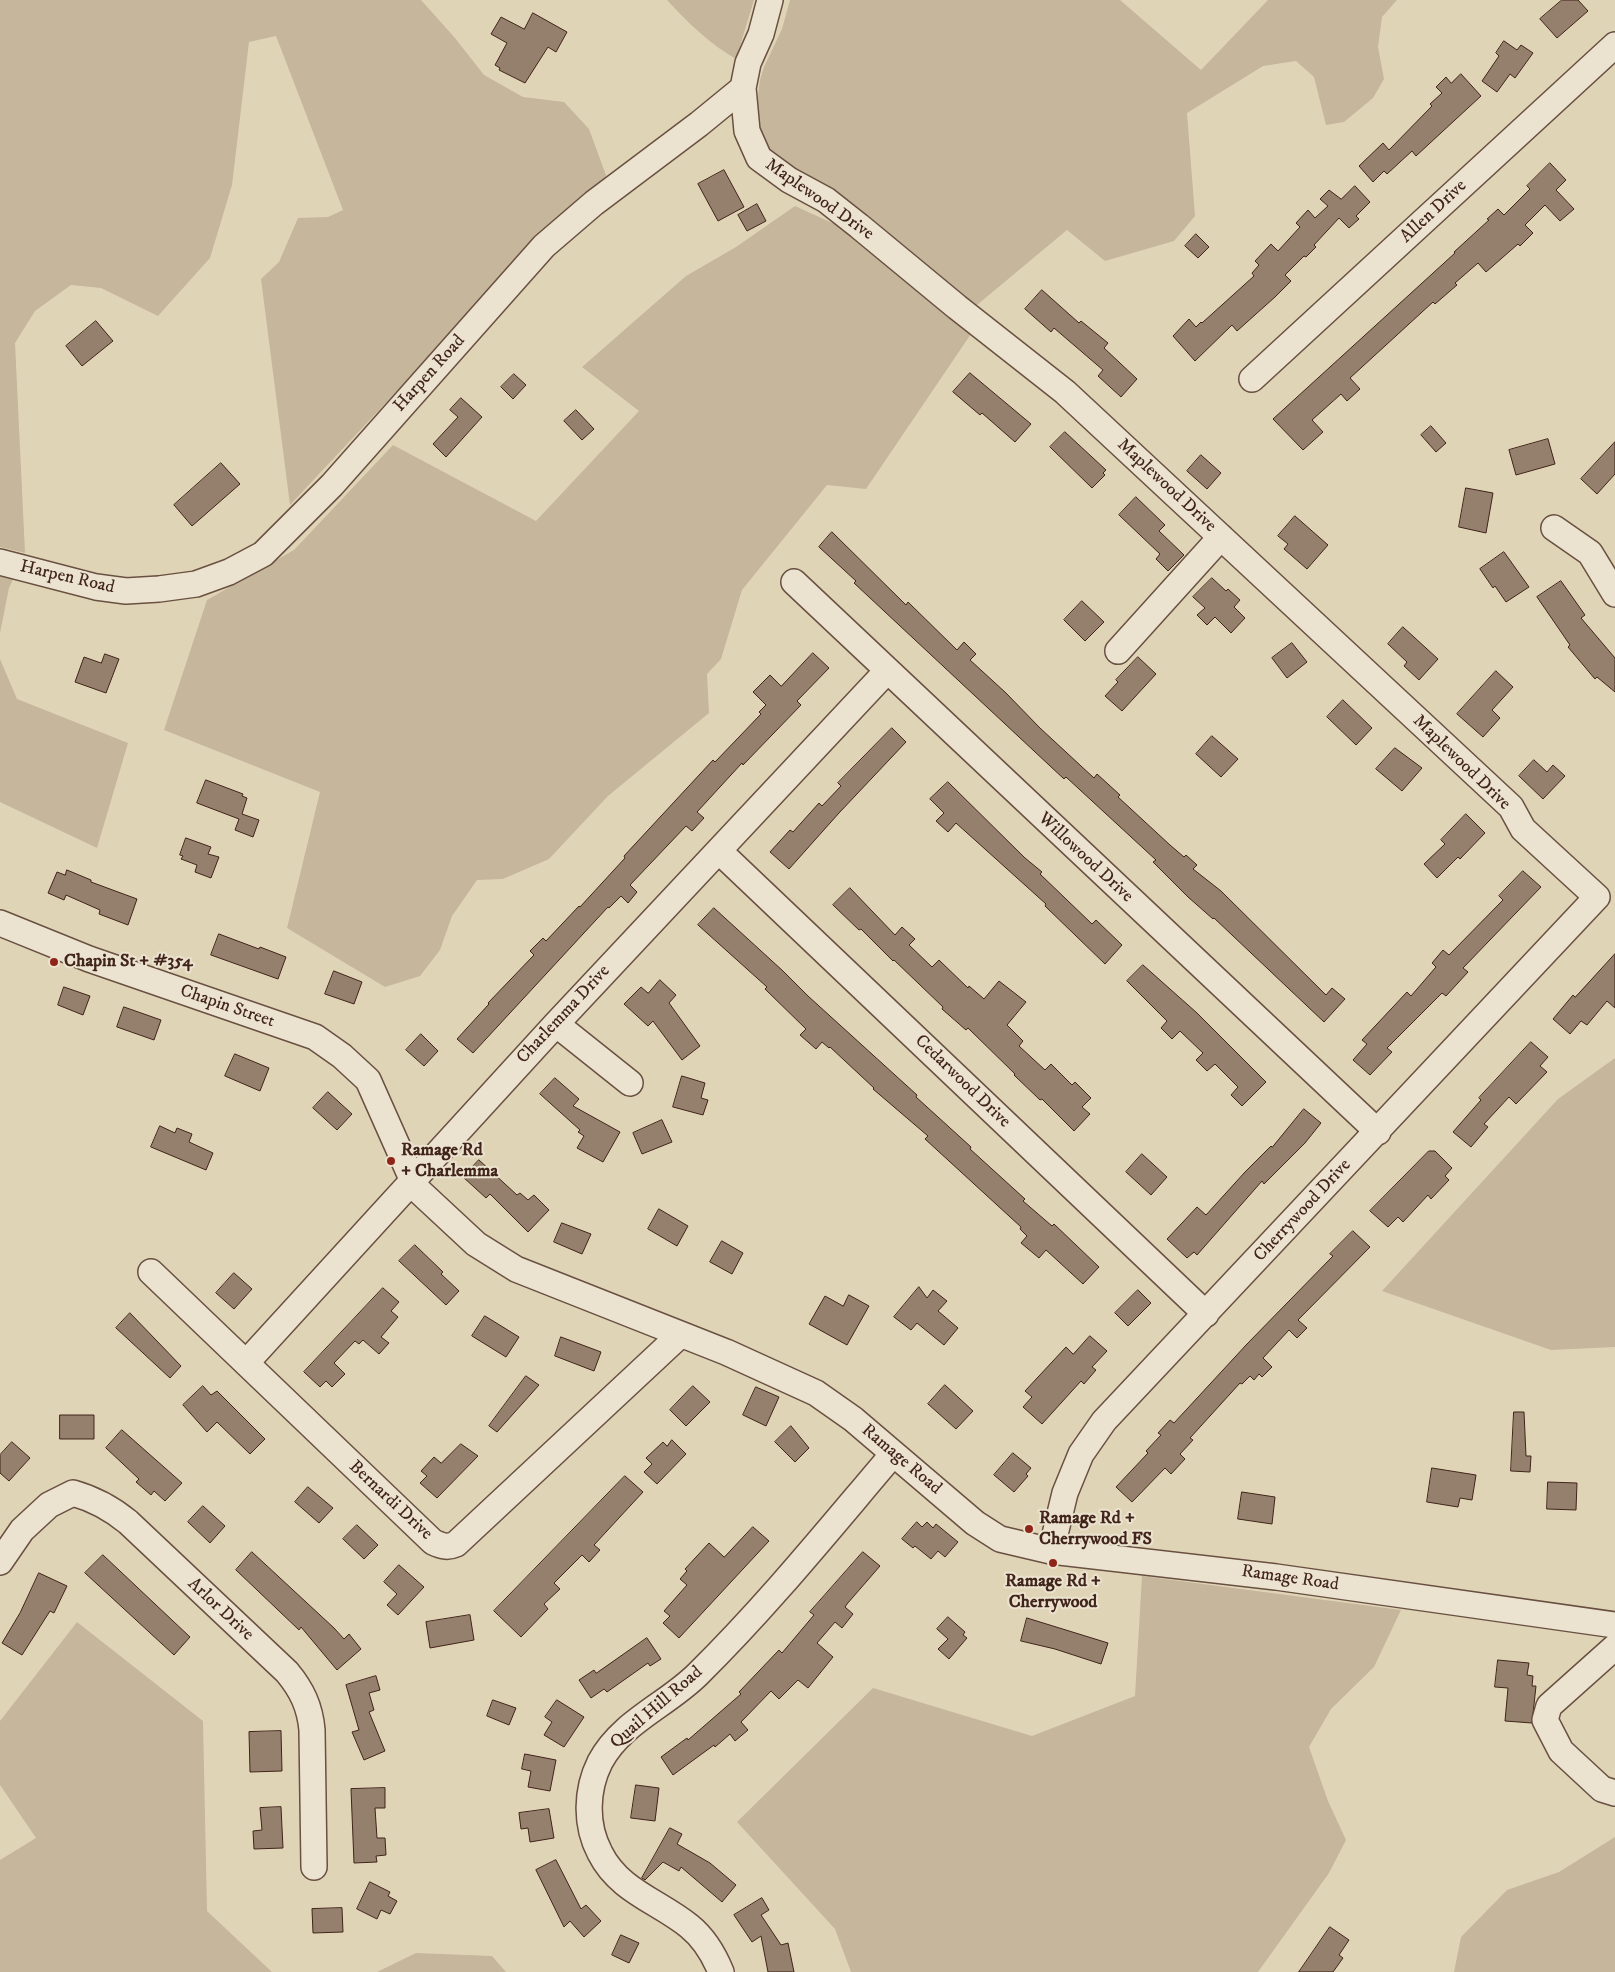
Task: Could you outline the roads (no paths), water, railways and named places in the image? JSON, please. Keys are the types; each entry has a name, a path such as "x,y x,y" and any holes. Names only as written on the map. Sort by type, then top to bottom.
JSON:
{"street":[{"path":"743,88 748,63 761,34 770,0"},
{"name":"Allen Drive","path":"1252,379 1615,45"},
{"name":"Maplewood Drive","path":"743,88 747,131 759,158 789,180 826,200 1065,392 1511,808 1524,829 1597,897"},
{"name":"Harpen Road","path":"7,564 96,587 126,591 196,584 228,572 263,554 332,485 544,246 594,203 699,124 743,88"},
{"path":"1554,528 1590,553 1615,594"},
{"path":"1118,651 1221,537"},
{"name":"Willowood Drive","path":"794,582 1378,1132"},
{"name":"Charlemma Drive","path":"246,1363 412,1179 887,671"},
{"name":"Cedarwood Drive","path":"718,851 1206,1314"},
{"name":"Cherrywood Drive","path":"1051,1551 1065,1493 1082,1454 1104,1421 1378,1132 1597,897"},
{"name":"Chapin Street","path":"0,923 89,959 314,1037"},
{"path":"556,1024 630,1083"},
{"name":"Ramage Road","path":"314,1037 342,1056 368,1080 412,1179 420,1190 476,1244 516,1270 726,1352 816,1393 853,1419 975,1523 1000,1539 1051,1551 1276,1576 1615,1625"},
{"name":"Bernardi Drive","path":"151,1272 433,1542 443,1547 449,1547 463,1537 680,1335"},
{"name":"Quail Hill Road","path":"721,1972 710,1950 690,1928 630,1890 608,1866 593,1837 590,1821 589,1805 595,1774 604,1755 618,1738 695,1676 748,1624 894,1454"},
{"name":"Arlor Drive","path":"0,1562 22,1530 49,1505 73,1493 87,1497 114,1511 128,1522 287,1672 302,1692 311,1716 314,1867"},
{"path":"1615,1647 1549,1706 1545,1720 1561,1750 1602,1789 1615,1793"}],"place":[{"name":"Chapin St + #354","path":"54,962"},
{"name":"Ramage Rd + Charlemma","path":"391,1161"},
{"name":"Ramage Rd + Cherrywood FS","path":"1029,1529"},
{"name":"Ramage Rd + Cherrywood","path":"1053,1563"}]}
